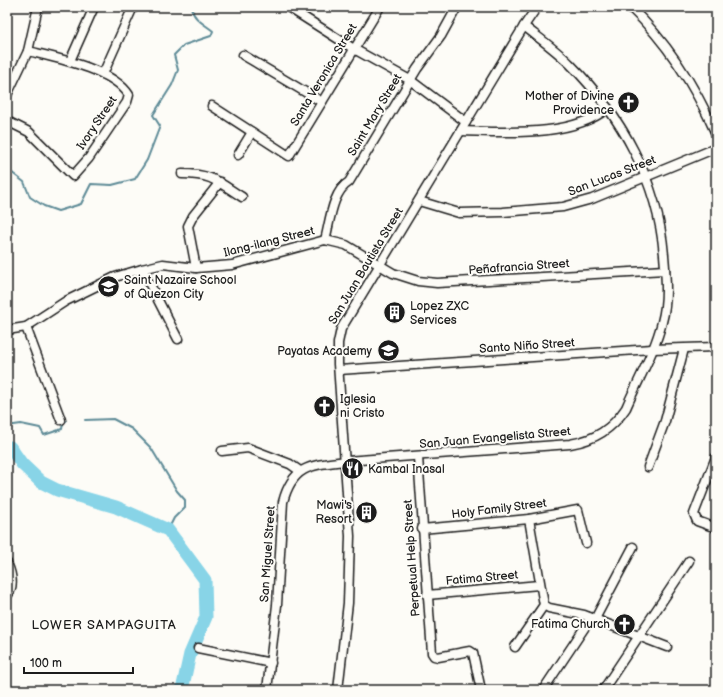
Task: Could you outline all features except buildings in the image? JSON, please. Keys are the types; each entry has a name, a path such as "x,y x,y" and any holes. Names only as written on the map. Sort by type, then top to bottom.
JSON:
{"street":[{"path":"7,95 28,51 38,7"},
{"path":"70,61 94,7"},
{"path":"103,74 133,7"},
{"path":"288,7 354,49 410,80 466,122"},
{"name":"Santa Veronica Street","path":"252,132 289,156 380,7"},
{"name":"Saint Mary Street","path":"325,240 336,198 341,188 349,182 410,80 441,36 457,7"},
{"name":"San Juan Bautista Street","path":"338,690 350,586 350,536 338,343 341,329 378,265 419,201 524,26 537,7"},
{"path":"630,7 662,43 687,78 716,134"},
{"name":"San Juan Evangelista Street","path":"346,461 570,444 587,441 610,427 620,418 626,408 652,349 662,323 665,307 665,270 659,224 646,176 632,146 608,108 570,63 524,26"},
{"name":"Ivory Street","path":"7,121 29,132 73,176 88,158 127,102 129,95 125,89 103,74 70,61 28,51"},
{"path":"242,55 322,102"},
{"path":"212,106 252,132 238,155"},
{"path":"461,131 506,132 550,130 585,120 608,108"},
{"name":"San Lucas Street","path":"419,201 459,213 549,209 592,199 716,148"},
{"path":"182,174 200,174 209,176 242,197"},
{"path":"196,268 188,226 193,216 220,182"},
{"name":"Ilang-ilang Street","path":"7,330 26,327 66,300 115,277 163,264 196,268 232,265 325,240 346,245 378,265"},
{"name":"Peñafrancia Street","path":"378,265 406,278 437,283 665,270"},
{"path":"142,269 178,339"},
{"path":"26,327 61,420"},
{"name":"Santo Niño Street","path":"339,370 652,349 716,347"},
{"path":"648,467 665,421 684,349"},
{"path":"222,451 248,448 290,464 300,471 321,464 346,461"},
{"name":"Perpetual Help Street","path":"418,456 432,653 434,656 470,651 472,653 481,690"},
{"path":"716,457 694,511 697,521 716,528"},
{"name":"San Miguel Street","path":"267,690 271,663 283,502 286,491 300,471"},
{"name":"Holy Family Street","path":"422,529 529,519 578,510 586,543"},
{"path":"529,519 539,585 544,605 549,608 577,613 593,618 667,647"},
{"path":"543,690 593,618 633,547"},
{"path":"603,690 689,561"},
{"path":"7,563 11,573 12,590 7,596"},
{"name":"Fatima Street","path":"427,595 539,585"},
{"path":"516,646 544,605"},
{"path":"198,648 271,663"}],"waterway":[{"path":"7,164 11,172 24,182 30,197 44,206 58,211 81,204 91,184 112,185 135,179 147,160 160,126 153,115 172,85 178,70 174,55 184,45 211,36 213,31 194,15 191,7"},
{"path":"85,420 113,419 132,429 151,448 177,491 185,500 185,507 174,518 168,530"},
{"path":"7,426 21,424 40,428 44,435 62,429 63,423 66,421"},
{"path":"10,447 22,464 41,482 57,490 116,507 168,530 205,580 206,617 190,654 182,690"}],"place":[{"name":"Mother of Divine Providence","path":"629,103"},
{"name":"Saint Nazaire School of Quezon City","path":"108,287"},
{"name":"Lopez ZXC Services","path":"394,313"},
{"name":"Payatas Academy","path":"388,351"},
{"name":"Iglesia ni Cristo","path":"325,406"},
{"name":"Kambal Inasal","path":"353,469"},
{"name":"Mawi's Resort","path":"367,512"},
{"name":"Fatima Church","path":"625,624"}],"district":[{"name":"LOWER SAMPAGUITA","path":"104,625"}]}
